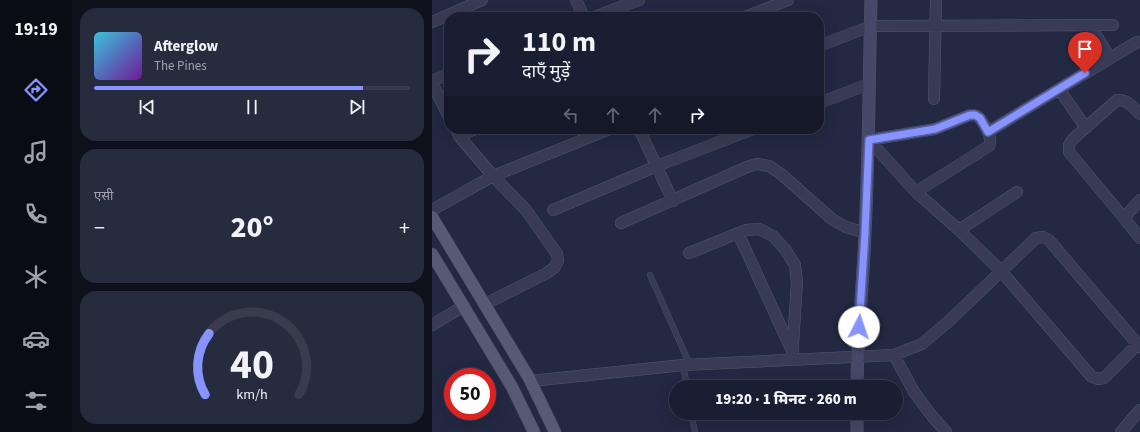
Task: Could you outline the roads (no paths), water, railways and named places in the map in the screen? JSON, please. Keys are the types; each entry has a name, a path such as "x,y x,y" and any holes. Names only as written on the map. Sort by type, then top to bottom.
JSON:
{"main road":[{"path":"857,380 869,140 871,0"},
{"path":"432,217 530,381 555,432"},
{"path":"432,254 512,387 534,432"},
{"path":"442,271 458,260"},
{"path":"857,420 857,432"}],"street":[{"path":"455,12 482,0"},
{"path":"576,0 582,12"},
{"path":"607,12 639,0"},
{"path":"758,12 788,0"},
{"path":"934,99 936,0"},
{"path":"432,22 444,17"},
{"path":"1090,25 1110,58"},
{"path":"824,44 871,26 1114,25"},
{"path":"988,132 1137,42"},
{"path":"444,76 432,82 444,107"},
{"path":"824,101 869,84"},
{"path":"1059,89 1086,128"},
{"path":"1140,114 1128,102 1122,99 1117,100 1073,139 1069,145 1070,152 1140,238"},
{"path":"869,140 935,129 970,115 975,115 980,118 991,139 989,146 916,192"},
{"path":"460,134 493,176 526,210 557,254 558,261 554,268 485,304"},
{"path":"432,210 493,176 598,134"},
{"path":"641,134 672,200"},
{"path":"553,210 657,166 740,134"},
{"path":"530,381 792,356 857,358 894,356 922,344 949,321 1001,271 1036,238 1043,237 1049,240 1139,345 1104,378 1098,379 1091,376 1001,271 959,230 916,192 869,140"},
{"path":"621,223 747,167 757,164 769,166 781,174 833,220 846,227 865,233"},
{"path":"959,230 1017,192"},
{"path":"1124,218 1140,200"},
{"path":"689,253 746,230 760,229 773,236 786,248 795,265 797,282 792,356"},
{"path":"738,233 792,356"},
{"path":"432,325 464,306"},
{"path":"894,356 914,392 946,432"},
{"path":"1121,432 1140,410"}],"lane":[{"path":"650,275 687,365 687,380"},
{"path":"692,420 694,432"}]}
